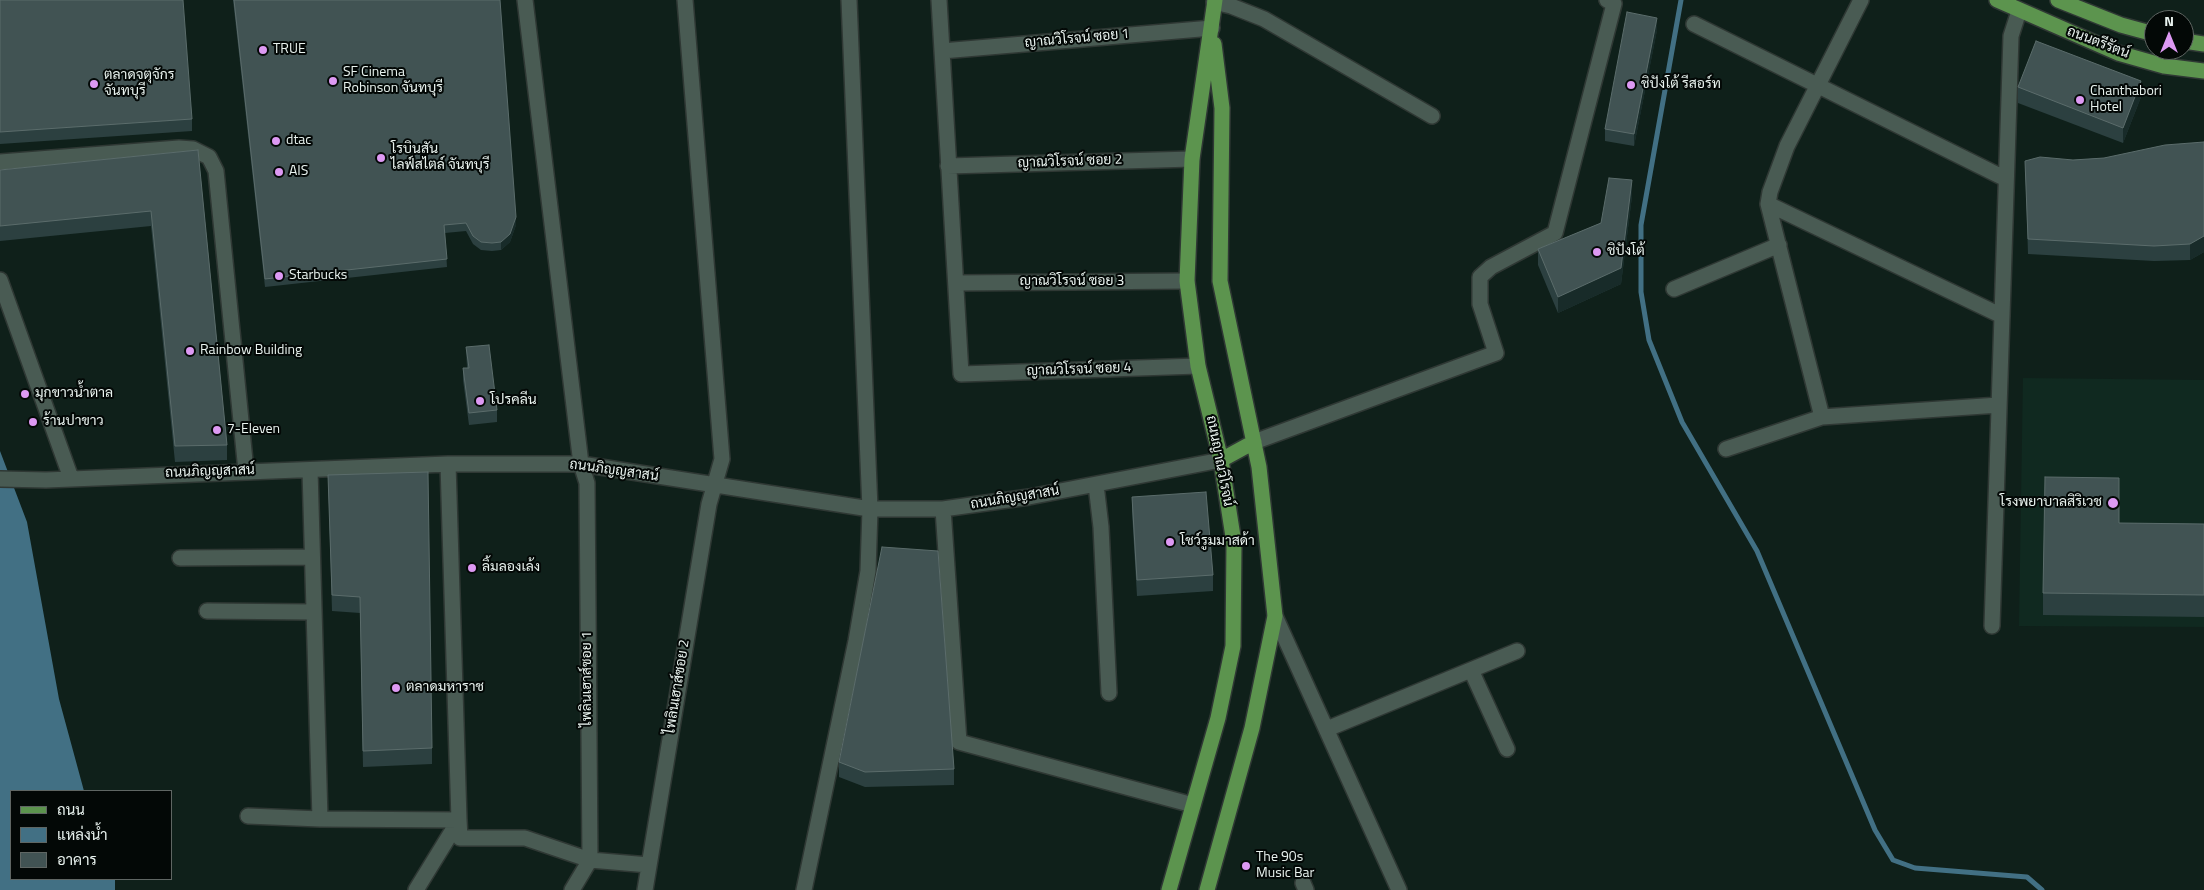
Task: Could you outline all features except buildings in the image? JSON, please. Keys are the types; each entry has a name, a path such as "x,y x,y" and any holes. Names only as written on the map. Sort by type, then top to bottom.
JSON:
{"main road":[{"name":"ถนนตรีรัตน์","path":"1997,0 2018,11 2118,53 2164,66 2204,71"},
{"name":"ถนนตรีรัตน์","path":"2058,0 2121,25 2144,31"},
{"name":"ถนนญาณวิโรจน์","path":"1169,890 1218,718 1233,646 1234,543 1221,460 1198,366 1187,282 1192,159 1215,1"},
{"name":"ถนนญาณวิโรจน์","path":"1208,890 1252,728 1275,616 1259,467 1220,281 1222,108 1212,28"},
{"path":"1221,460 1254,442"}],"street":[{"name":"ไพลินเฮาส์ซอย 1","path":"525,0 581,464 587,483 590,860"},
{"name":"ไพลินเฮาส์ซอย 2","path":"645,890 709,504 722,459 685,0"},
{"path":"804,890 868,571 870,509 849,0"},
{"path":"939,0 956,283"},
{"path":"1254,442 1496,353 1480,304 1480,277 1491,267 1555,233 1614,4 1606,0"},
{"path":"1822,417 1768,204 1770,192 1787,146 1860,0"},
{"path":"1215,1 1264,19 1432,116"},
{"path":"1992,626 2011,36 2018,11"},
{"path":"1694,24 2006,179"},
{"name":"ญาณวิโรจน์ ซอย 1","path":"942,51 1212,28"},
{"path":"0,162 179,148 193,149 209,157 216,171 246,471"},
{"name":"ญาณวิโรจน์ ซอย 2","path":"948,166 1192,159"},
{"path":"1768,204 2002,316"},
{"path":"1674,289 1779,245"},
{"path":"0,280 71,478"},
{"name":"ญาณวิโรจน์ ซอย 3","path":"956,283 1187,282"},
{"name":"ญาณวิโรจน์ ซอย 4","path":"956,283 961,374 1198,366"},
{"path":"1726,449 1822,417 1999,405"},
{"name":"ถนนภิญญสาสน์","path":"0,479 46,480 448,464 581,464 870,509 943,508 1030,497 1221,460"},
{"path":"448,464 460,838 525,838 590,860 649,865"},
{"path":"310,470 320,819"},
{"path":"1096,485 1101,527 1109,693"},
{"path":"943,508 959,742 1193,805"},
{"path":"180,558 311,557"},
{"path":"207,611 313,612"},
{"path":"1275,616 1399,890"},
{"path":"1326,730 1517,652"},
{"path":"1471,670 1507,749"},
{"path":"248,816 320,819 459,820"},
{"path":"416,890 459,820"},
{"path":"572,890 590,860"}],"shaded area":[{"name":"โรงพยาบาลสิริเวช","path":"2023,378 2204,380 2204,627 2019,626"}],"water":[{"path":"0,451 27,522 59,699 84,790 10,790 10,880 115,880 115,890 0,890"}],"waterway":[{"path":"1681,0 1641,225 1641,292 1649,340 1682,422 1757,551 1875,830 1893,860 1915,868 2027,877 2042,890"}],"place":[{"name":"TRUE","path":"263,50"},
{"name":"SF Cinema Robinson จันทบุรี","path":"333,81"},
{"name":"ตลาดจตุจักร จันทบุรี","path":"94,84"},
{"name":"ชิปังโต้ รีสอร์ท","path":"1631,85"},
{"name":"Chanthabori Hotel","path":"2080,100"},
{"name":"dtac","path":"276,141"},
{"name":"โรบินสัน ไลฟ์สไตล์ จันทบุรี","path":"381,158"},
{"name":"AIS","path":"279,172"},
{"name":"ชิปังโต้","path":"1597,252"},
{"name":"Starbucks","path":"279,276"},
{"name":"Rainbow Building","path":"190,351"},
{"name":"มุกขาวน้ำตาล","path":"25,394"},
{"name":"โปรคลีน","path":"480,401"},
{"name":"ร้านปาขาว","path":"33,422"},
{"name":"7-Eleven","path":"217,430"},
{"name":"โรงพยาบาลสิริเวช","path":"2113,503"},
{"name":"โชว์รูมมาสด้า","path":"1170,542"},
{"name":"ลิ้มลองเล้ง","path":"472,568"},
{"name":"ตลาดมหาราช","path":"396,688"},
{"name":"The 90s Music Bar","path":"1246,866"}]}
